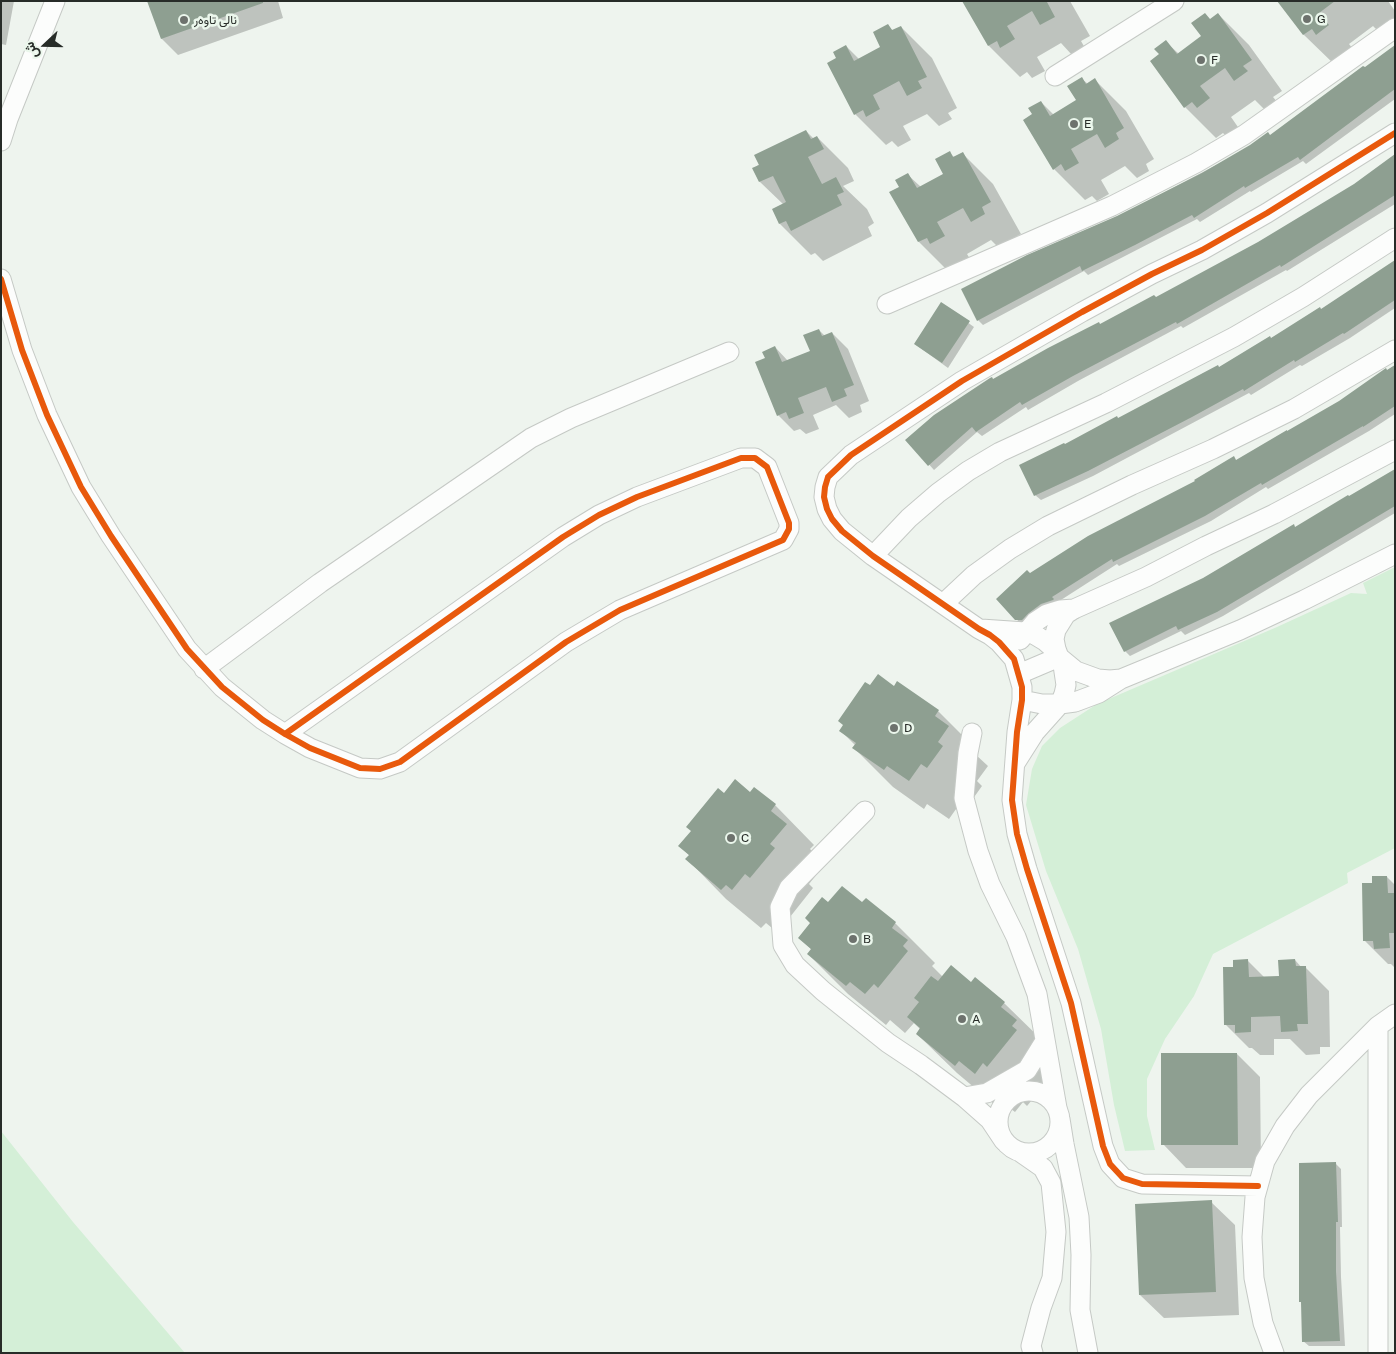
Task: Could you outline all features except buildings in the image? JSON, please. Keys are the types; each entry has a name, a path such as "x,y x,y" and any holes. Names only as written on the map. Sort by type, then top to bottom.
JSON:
{"street":[{"path":"1,141 55,1"},
{"path":"1055,76 1174,1"},
{"path":"887,304 1112,206 1196,163 1244,135 1395,28"},
{"path":"1017,666 999,642 873,556 842,531 832,519 827,509 824,497 828,477 851,455 962,381 1082,312 1152,274 1202,250 1267,213 1395,133"},
{"path":"873,556 909,518 968,471 1000,452 1106,403 1234,337 1395,238"},
{"path":"1,279 29,369 47,415 82,486 111,536 187,649 204,669 242,704 284,734 310,748 360,768 380,769 400,762 566,642 593,625 649,596 778,544 783,540 789,529 790,522 768,467 755,458 741,458 636,497 599,515 563,537 284,734"},
{"path":"943,604 988,565 1048,526 1132,485 1214,449 1294,409 1395,350"},
{"path":"204,669 320,583 531,438 571,418 728,352"},
{"path":"1016,764 1035,732 1060,704 1064,694 1066,685 1065,675 1054,639 1056,630 1066,614 1274,514 1395,450"},
{"path":"979,629 1025,632 1035,635 1045,641 1067,665 1087,676 1110,680 1121,678 1240,630 1395,554"},
{"path":"1074,609 1060,610 1047,614 1035,622 1025,632 1016,650 1017,666 1022,687 1022,700 1017,732 1012,800 1017,834 1027,869 1071,1003 1103,1146 1110,1164 1123,1178 1142,1184 1258,1186"},
{"path":"1017,666 1059,657"},
{"path":"1022,700 1042,704 1060,704 1087,698 1111,687 1121,678"},
{"path":"972,733 968,753 964,798 978,851 990,884 1016,937 1037,994 1079,1217 1082,1255 1080,1310 1088,1353"},
{"path":"865,811 789,888 780,907 782,945 795,965 823,991 888,1043 964,1097 990,1120 1011,1148 1043,1168 1051,1183 1056,1232 1052,1278 1041,1308 1031,1346 1033,1353"},
{"path":"1274,1353 1263,1323 1254,1278 1252,1237 1255,1197 1265,1161 1285,1126 1309,1095 1378,1026 1395,1014"},
{"path":"1378,1026 1378,1353"},
{"path":"964,1097 987,1093 1027,1070 1045,1041"},
{"path":"1004,1140 998,1122 1004,1103 1012,1096 1021,1092 1037,1092 1051,1100 1059,1114 1060,1129 1056,1139 1040,1152 1020,1152"}],"green space":[{"path":"1395,567 1395,848 1347,873 1348,883 1213,954 1194,996 1165,1039 1147,1079 1147,1116 1155,1150 1125,1151 1114,1105 1101,1029 1078,949 1046,871 1026,805 1032,769 1042,746 1060,728 1097,704 1277,627 1351,593 1367,594 1363,583"},
{"path":"1,1131 73,1222 185,1353 1,1353"}],"cycle path":[{"path":"1258,1186 1142,1184 1123,1178 1110,1164 1103,1146 1071,1003 1017,834 1012,800 1022,687 1014,659 990,635 873,556 842,531 832,519 827,509 824,497 825,487 828,477 851,455 962,381 1082,312 1152,274 1202,250 1267,213 1395,133"},
{"path":"1,279 22,350 47,415 81,487 111,536 187,649 222,687 263,720 285,734 310,748 360,768 380,769 400,762 566,642 620,610 783,540 789,529 789,523 767,467 755,458 741,458 637,497 599,515 563,537 285,734"}],"place":[{"name":"G","path":"1307,19"},
{"name":"نالی تاوەر","path":"184,20"},
{"name":"F","path":"1201,60"},
{"name":"E","path":"1074,124"},
{"name":"D","path":"894,728"},
{"name":"C","path":"731,838"},
{"name":"B","path":"853,939"},
{"name":"A","path":"962,1019"}]}
